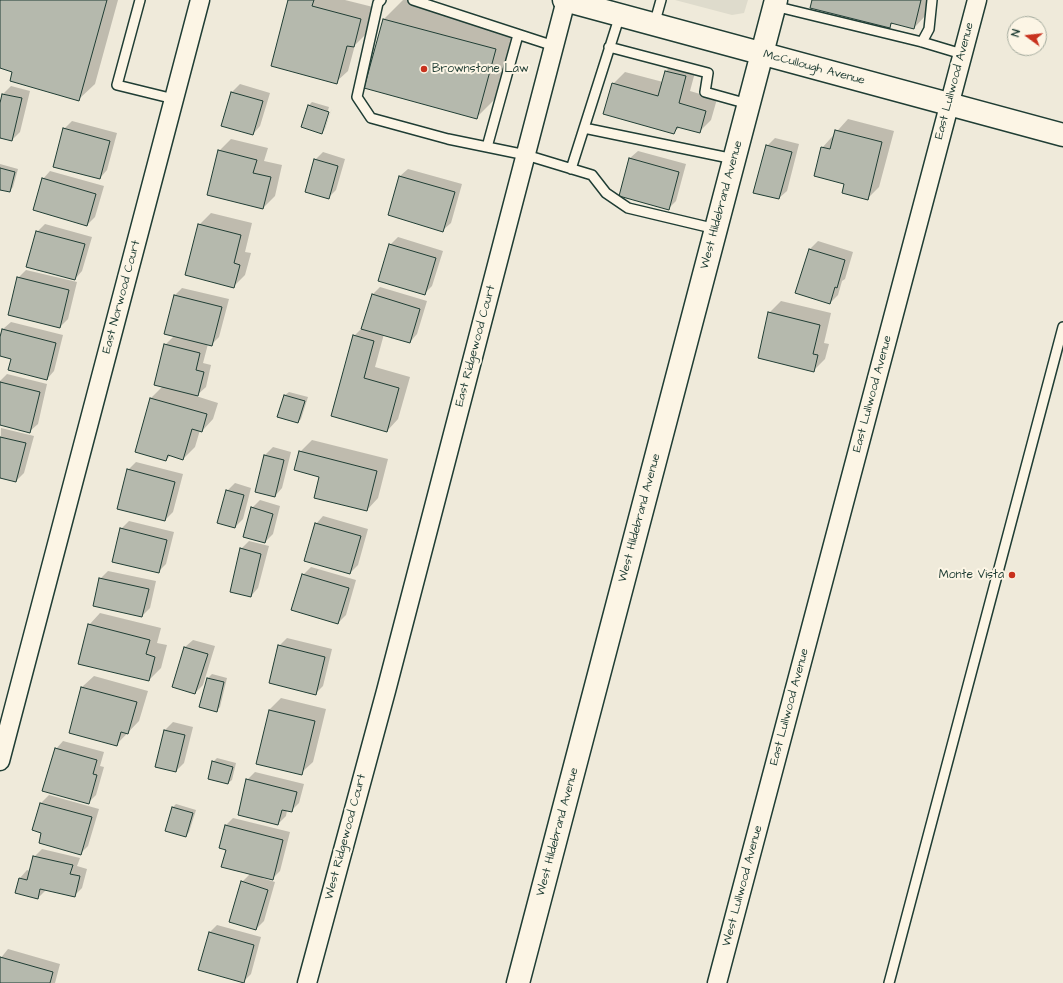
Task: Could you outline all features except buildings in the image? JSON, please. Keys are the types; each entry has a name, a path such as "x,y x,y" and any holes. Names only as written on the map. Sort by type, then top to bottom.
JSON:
{"main road":[{"name":"McCullough Avenue","path":"565,0 1063,135"},
{"name":"West Hildebrand Avenue","path":"518,983 775,3"}],"street":[{"name":"East Norwood Court","path":"0,762 200,0"},
{"name":"East Ridgewood Court","path":"386,692 565,0"},
{"name":"East Lullwood Avenue","path":"769,788 977,0"},
{"name":"West Ridgewood Court","path":"307,983 386,692"},
{"name":"West Lullwood Avenue","path":"717,983 769,788"}],"lane":[{"path":"140,0 117,85 174,99"},
{"path":"381,0 378,3 356,96 371,118 448,139 526,155 592,175 606,193 628,208 716,229"},
{"path":"413,0 554,46"},
{"path":"654,25 661,0"},
{"path":"922,42 928,29 932,0"},
{"path":"775,3 962,54"},
{"path":"571,169 620,15"},
{"path":"487,147 518,35"},
{"path":"609,47 708,73 705,92 748,104"},
{"path":"584,128 734,159"},
{"path":"889,983 1063,327"}],"shaded area":[{"path":"675,0 748,0 744,13 732,15"}],"place":[{"name":"Brownstone Law","path":"424,69"},
{"name":"Monte Vista","path":"1012,575"}]}
